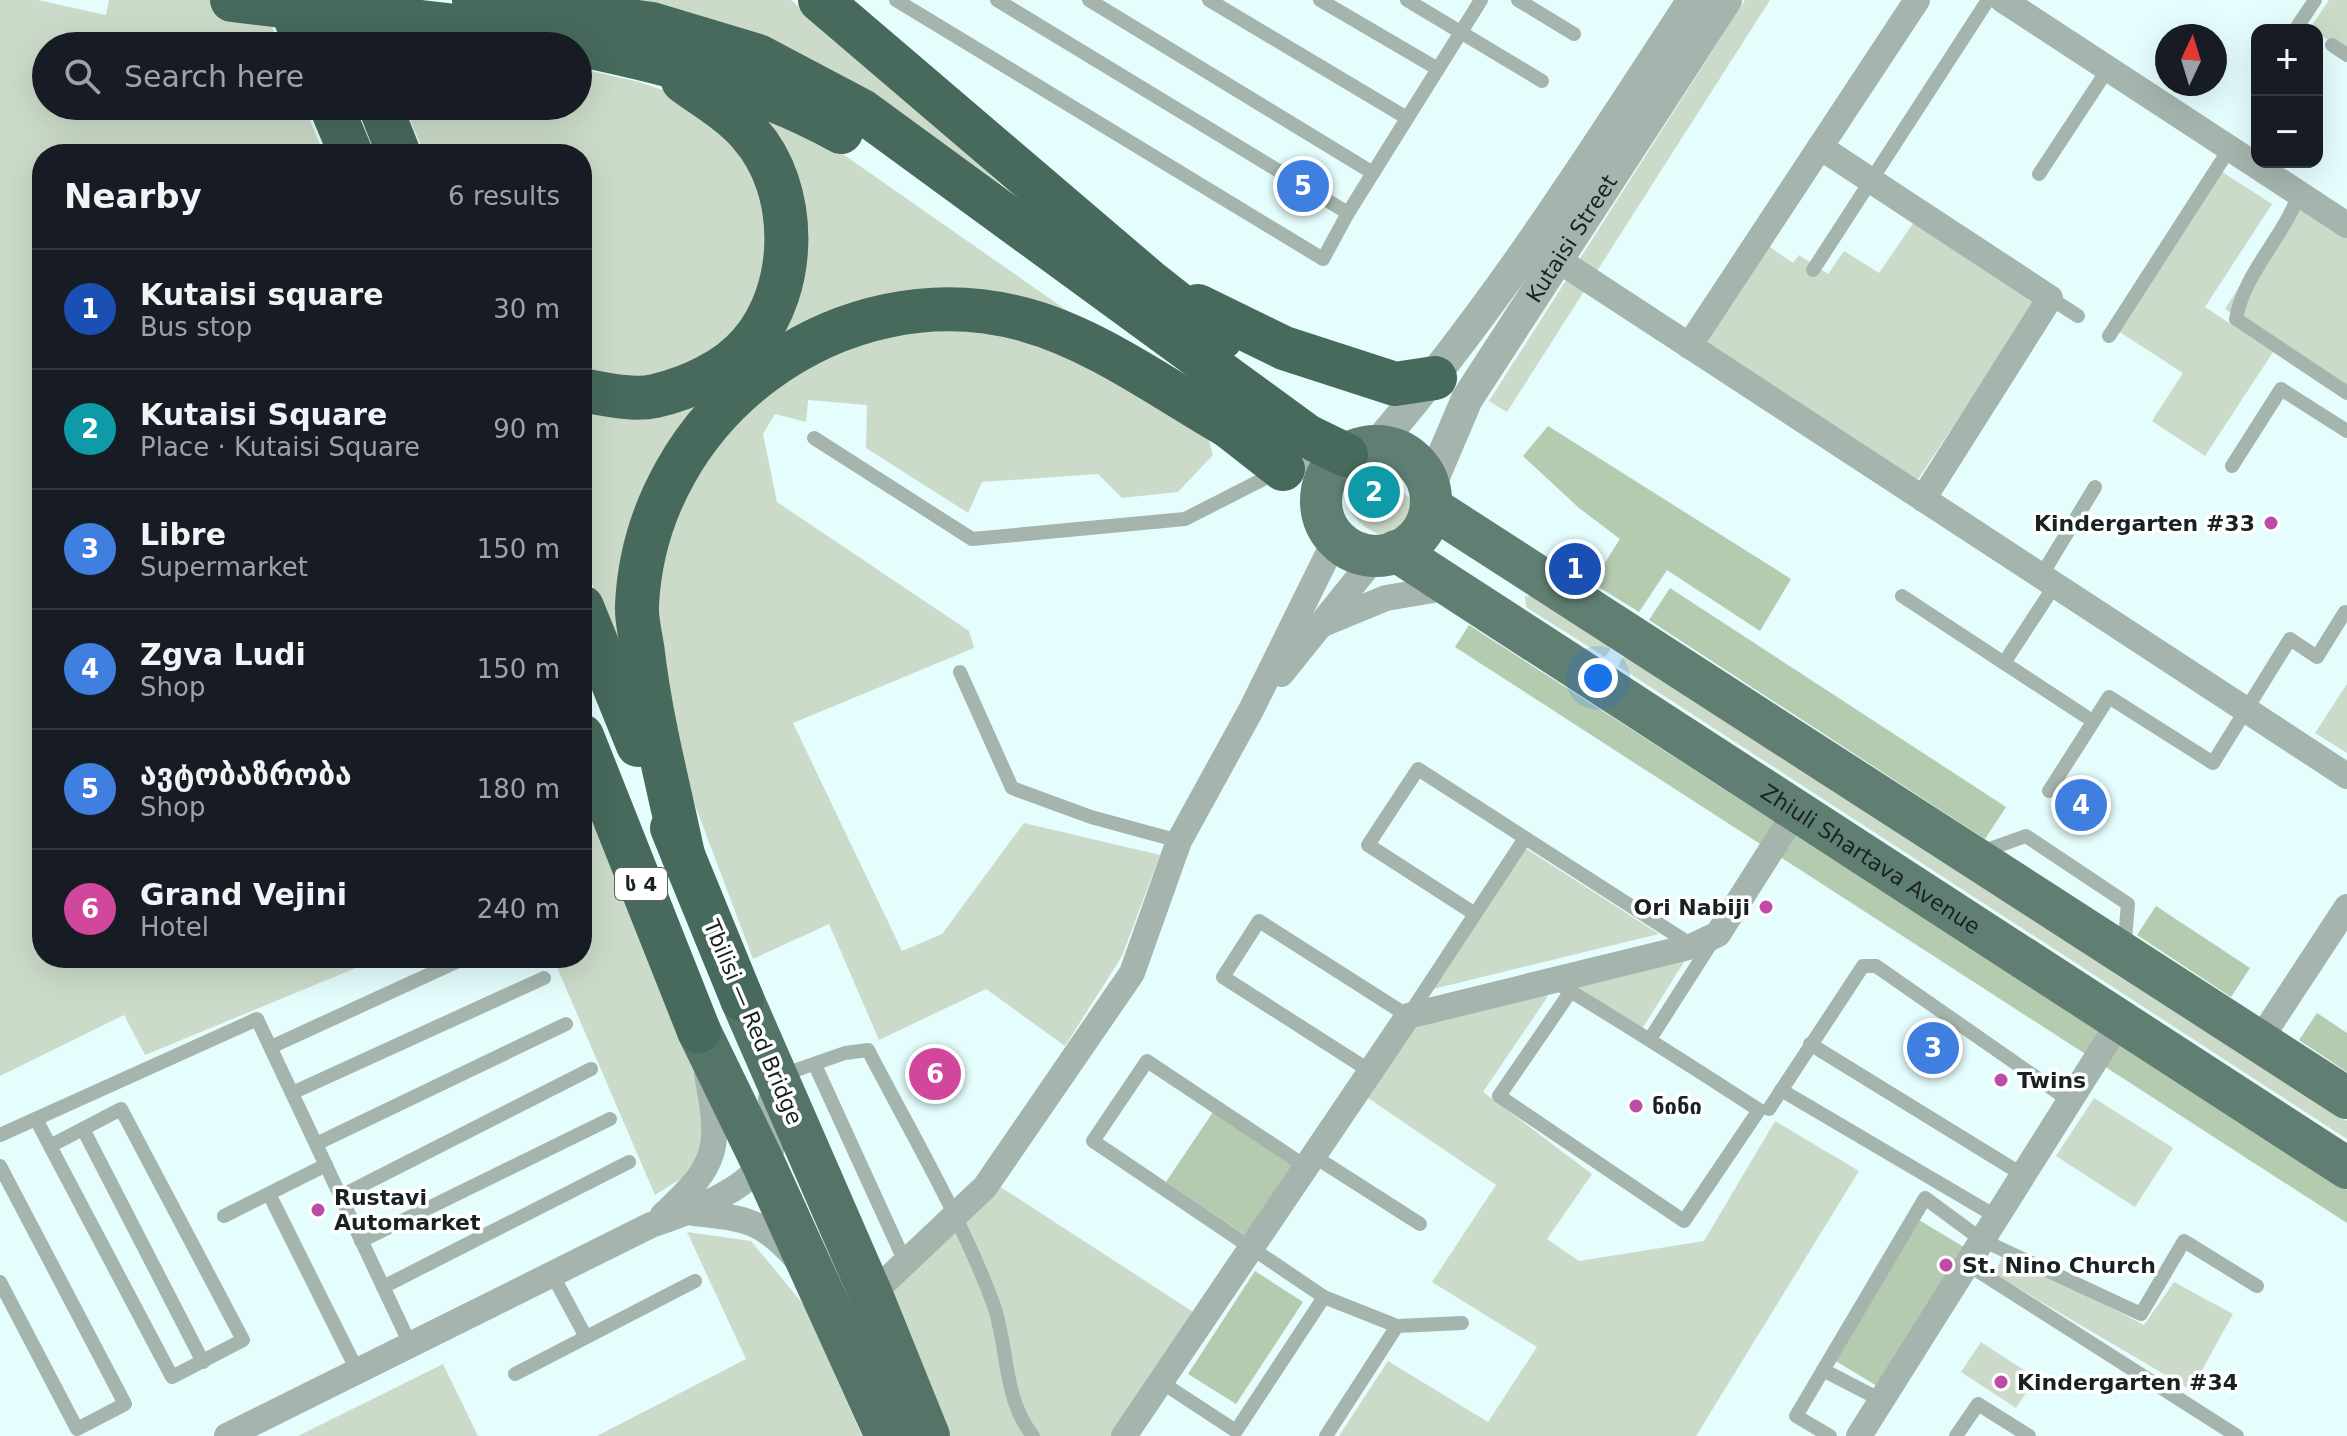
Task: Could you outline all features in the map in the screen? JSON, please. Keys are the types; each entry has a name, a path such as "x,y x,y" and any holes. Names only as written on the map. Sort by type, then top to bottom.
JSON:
{"highway":[{"path":"232,0 507,13 652,24 702,36 758,56 862,111 1307,436 1348,462"},
{"path":"287,0 302,32"},
{"path":"338,0 351,32"},
{"path":"820,0 1149,281 1348,462"},
{"path":"507,13 566,32"},
{"path":"592,40 767,96 839,131 937,196 1283,469"},
{"path":"592,391 651,397 689,386 726,365 750,343 770,313 781,282 787,220 780,188 751,134 659,62"},
{"path":"337,120 347,144"},
{"path":"386,120 395,144"},
{"path":"1149,281 1284,348 1395,384 1435,378"},
{"path":"683,855 648,699 637,606 639,591 645,547 656,506 674,468 715,413 746,385 787,357 832,334 872,320 923,311 966,310 1024,319 1068,334 1230,427"},
{"name":"Tbilisi — Red Bridge","path":"592,632 742,999 795,1071 871,1295 928,1436"},
{"name":"ს 4","path":"592,761 699,1031 764,1165 811,1276 887,1436"}],"main road":[{"path":"1283,469 1410,457 1430,497 1971,855 2347,1098"},
{"path":"1348,462 1327,526 1336,538 1354,551 1386,554 1420,535 1430,497"},
{"name":"Zhiuli Shartava Avenue","path":"1386,554 1451,587 2347,1168"}],"street":[{"name":"Kutaisi Street","path":"1430,497 1467,399 1545,252 1693,0"},
{"name":"Kutaisi Street","path":"1348,462 1435,378 1545,252 1726,0"},
{"path":"1689,346 1917,0"},
{"path":"2003,0 2347,225"},
{"path":"1820,147 2050,298 1923,499"},
{"path":"1545,252 2347,776"},
{"path":"871,1295 985,1187 1132,973 1179,841 1251,710 1336,538"},
{"path":"1251,710 1386,554"},
{"path":"1323,624 1386,598 1451,587"},
{"path":"1124,1436 1408,1016 1562,986 1693,946 1718,934 1796,811"},
{"path":"2259,1041 2347,907"},
{"path":"227,1436 651,1225 688,1212 742,1184 764,1165 777,1129 776,1112 753,1054 742,999"},
{"path":"1859,1436 2120,1021"},
{"path":"651,1225 695,1185 708,1167 715,1149 710,1086 699,1031"},
{"path":"688,1212 752,1221 764,1227 811,1276"}],"lane":[{"path":"896,0 1323,259 1348,213 1481,0"},
{"path":"997,0 1348,213"},
{"path":"1089,0 1373,173"},
{"path":"1209,0 1407,118"},
{"path":"1320,0 1438,69"},
{"path":"1407,0 1542,81"},
{"path":"1518,0 1574,34"},
{"path":"1813,270 1988,0"},
{"path":"2299,24 2315,0"},
{"path":"2332,45 2347,55"},
{"path":"2039,174 2108,69"},
{"path":"2109,336 2230,148"},
{"path":"2299,194 2291,216 2240,297 2236,319 2347,393"},
{"path":"2050,298 2078,316"},
{"path":"2232,466 2281,389 2347,431"},
{"path":"814,438 972,539 1185,519 1283,469"},
{"path":"2004,663 2095,487"},
{"path":"1902,596 2085,716"},
{"path":"2049,791 2109,697 2213,763 2290,639 2317,657 2345,612"},
{"path":"960,672 1012,788 1091,817 1179,841"},
{"path":"1475,914 1368,845 1418,769 1693,946"},
{"path":"1370,1071 1223,977 1259,921 1408,1016 1525,838"},
{"path":"1650,1039 1718,934"},
{"path":"1769,1109 1863,966 1876,966 2070,1101"},
{"path":"271,1047 443,968"},
{"path":"292,1093 544,978"},
{"path":"1562,986 1650,1039 1759,1110 1684,1221 1499,1096 1562,986"},
{"path":"0,1135 257,1019 411,1346"},
{"path":"316,1144 566,1024"},
{"path":"1810,1044 2023,1175"},
{"path":"906,1264 795,1071 845,1053 868,1050 955,1216 994,1306 1019,1419 1033,1436"},
{"path":"1420,1224 1309,1161 1147,1061 1093,1141 1324,1297 1397,1326 1462,1323"},
{"path":"341,1196 591,1069"},
{"path":"1781,1090 1990,1228 2141,1314 2184,1241 2257,1286"},
{"path":"36,1119 50,1146 172,1377 243,1340 121,1109 50,1146"},
{"path":"361,1241 610,1119"},
{"path":"83,1129 203,1362"},
{"path":"383,1287 629,1162"},
{"path":"224,1216 326,1165"},
{"path":"0,1166 125,1404 77,1429 0,1282"},
{"path":"269,1194 357,1370"},
{"path":"1830,1436 1796,1416 1925,1198 1990,1228"},
{"path":"1967,1264 2237,1436"},
{"path":"553,1276 586,1337"},
{"path":"515,1374 695,1281"},
{"path":"1161,1382 1236,1431 1324,1297"},
{"path":"1326,1436 1397,1326"},
{"path":"1823,1370 1881,1400"},
{"path":"1956,1436 1978,1404 2029,1436"}],"green space":[{"path":"0,0 38,0 106,15 109,0 261,0 274,32 32,32 32,120 310,120 320,144 32,144 32,968 356,968 145,1055 124,1015 0,1076"},
{"path":"551,0 791,0 1075,249 871,105"},
{"path":"1745,0 1770,0 1507,412 1489,401"},
{"path":"2329,0 2347,0 2347,52 2323,36 2323,24 2313,24"},
{"path":"592,71 681,96 719,118 763,185 775,268 724,347 628,388 592,381 592,144 421,144 410,120 592,120"},
{"path":"725,98 804,127 1082,321 882,305 693,427 628,675 592,583 592,407 635,411 798,285"},
{"path":"2222,172 2272,204 2205,307 2273,352 2205,456 2152,421 2183,373 2118,331"},
{"path":"2294,201 2347,234 2347,386 2225,309"},
{"path":"1914,222 2036,302 1916,482 1700,340 1764,243 1793,263 1799,255 1828,274 1844,251 1879,273"},
{"path":"971,327 1049,342 1208,437 1213,455 1178,492 1122,498 1098,474 982,482 968,513 866,448 867,405 808,400 806,422 775,414 763,434 777,502 969,631 974,648 793,723 902,951 942,934 1024,823 1160,855 1122,956 1065,1046 986,989 879,1040 829,924 753,959 666,728 653,606 668,529 702,456 751,403 819,360 884,333"},
{"path":"1548,426 1791,579 1760,631 1667,570 1639,612 1592,583 1620,539 1579,508 1523,456"},
{"path":"1361,472 1384,480 1407,496 1418,516 1415,525 1404,534 1392,537 1378,534 1355,517 1347,505 1345,493 1349,481"},
{"path":"1670,588 2006,807 1985,839 1649,620"},
{"path":"1525,596 1533,596 1612,647 1605,657 1526,607"},
{"path":"1469,625 2347,1190 2347,1223 1455,647"},
{"path":"1625,654 2347,1121 2347,1139 1618,666"},
{"path":"2347,684 2347,753 2315,733"},
{"path":"592,815 701,1084 706,1144 682,1178 655,1195 557,968 592,968"},
{"path":"1525,848 1659,934 1433,989"},
{"path":"2156,906 2250,968 2231,997 2137,935"},
{"path":"1689,954 1642,1029 1569,984"},
{"path":"1532,988 1548,996 1483,1092 1592,1174 1547,1239 1579,1261 1704,1241 1775,1121 1859,1171 1696,1436 1339,1436 1388,1361 1488,1422 1537,1347 1432,1282 1496,1185 1365,1096 1419,1019"},
{"path":"2317,1013 2347,1033 2347,1072 2299,1040"},
{"path":"2094,1098 2173,1148 2135,1207 2056,1156"},
{"path":"1213,1112 1292,1165 1245,1235 1166,1182"},
{"path":"999,1186 1201,1317 1111,1436 944,1436 889,1293"},
{"path":"1919,1220 1967,1249 1882,1389 1834,1360"},
{"path":"687,1232 751,1241 804,1305 862,1436 597,1436 746,1359"},
{"path":"2005,1252 2144,1325 2174,1282 2233,1314 2191,1390 1994,1274"},
{"path":"1255,1271 1303,1302 1236,1404 1188,1374"},
{"path":"1981,1342 2036,1378 2016,1408 1961,1372"},
{"path":"443,1364 478,1436 298,1436"}],"place":[{"name":"ავტობაზრობა","path":"1303,186"},
{"name":"Kutaisi Square","path":"1374,492"},
{"name":"Kindergarten #33","path":"2271,523"},
{"name":"Kutaisi square","path":"1575,569"},
{"name":"Zgva Ludi","path":"2081,805"},
{"name":"Ori Nabiji","path":"1766,907"},
{"name":"Libre","path":"1933,1048"},
{"name":"Grand Vejini","path":"935,1074"},
{"name":"Twins","path":"2001,1080"},
{"name":"ნინი","path":"1636,1106"},
{"name":"Rustavi Automarket","path":"318,1210"},
{"name":"St. Nino Church","path":"1946,1265"},
{"name":"Kindergarten #34","path":"2001,1382"}]}
